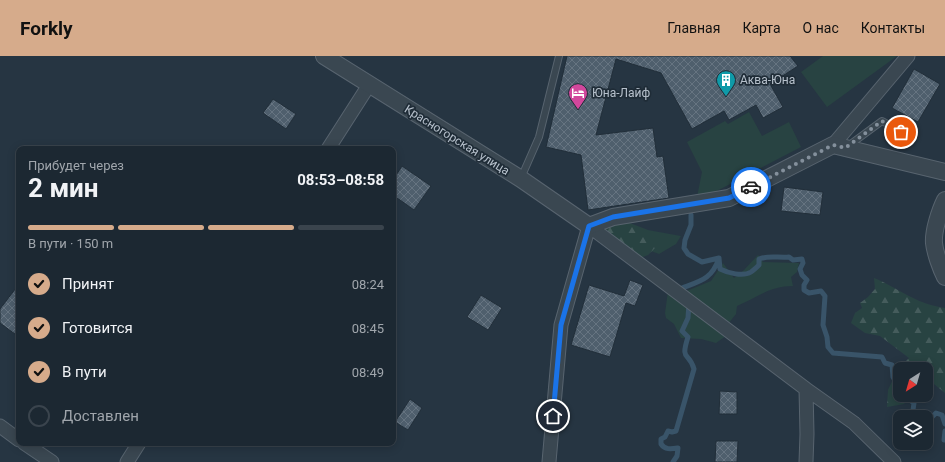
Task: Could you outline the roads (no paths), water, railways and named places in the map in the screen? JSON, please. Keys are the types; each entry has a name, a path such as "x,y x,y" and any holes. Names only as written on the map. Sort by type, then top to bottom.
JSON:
{"street":[{"name":"Красногорская улица","path":"324,56 521,179 589,226"},
{"path":"589,226 613,217 729,198 839,146 908,56"},
{"path":"330,146 369,85"},
{"path":"839,146 945,172"},
{"path":"945,200 939,212 934,243 945,277"},
{"path":"589,226 806,389 854,423 894,462"},
{"path":"549,462 561,325 589,226"},
{"path":"806,389 806,462"},
{"path":"0,426 16,438"},
{"path":"28,446 52,462"},
{"path":"127,462 137,446"}],"lane":[{"path":"521,179 539,137 559,56"},
{"path":"839,146 882,121 901,132"}],"waterway":[{"path":"682,288 700,281 709,275 713,271 719,258 702,262 688,254 684,248 685,240 691,225 691,215"},
{"path":"719,258 720,269 731,273 740,274 752,271 759,265 759,259 763,258 789,257 793,260 802,259 803,263 800,269 802,275 807,280 804,285 804,290 809,293 821,291 825,296 823,325 827,337 828,347 833,353 882,357 885,363 892,365 893,377"},
{"path":"673,462 677,456 678,448 671,449 664,447 661,444 661,439 665,437 668,431 676,431 694,369 685,353 688,337 682,331 688,318 689,303"},
{"path":"912,402 914,403 913,410"},
{"path":"933,416 936,413 942,415 945,424"},
{"path":"945,431 945,440"}],"place":[{"name":"Аква-Юна","path":"726,97"},
{"name":"Юна-Лайф","path":"578,110"}]}
